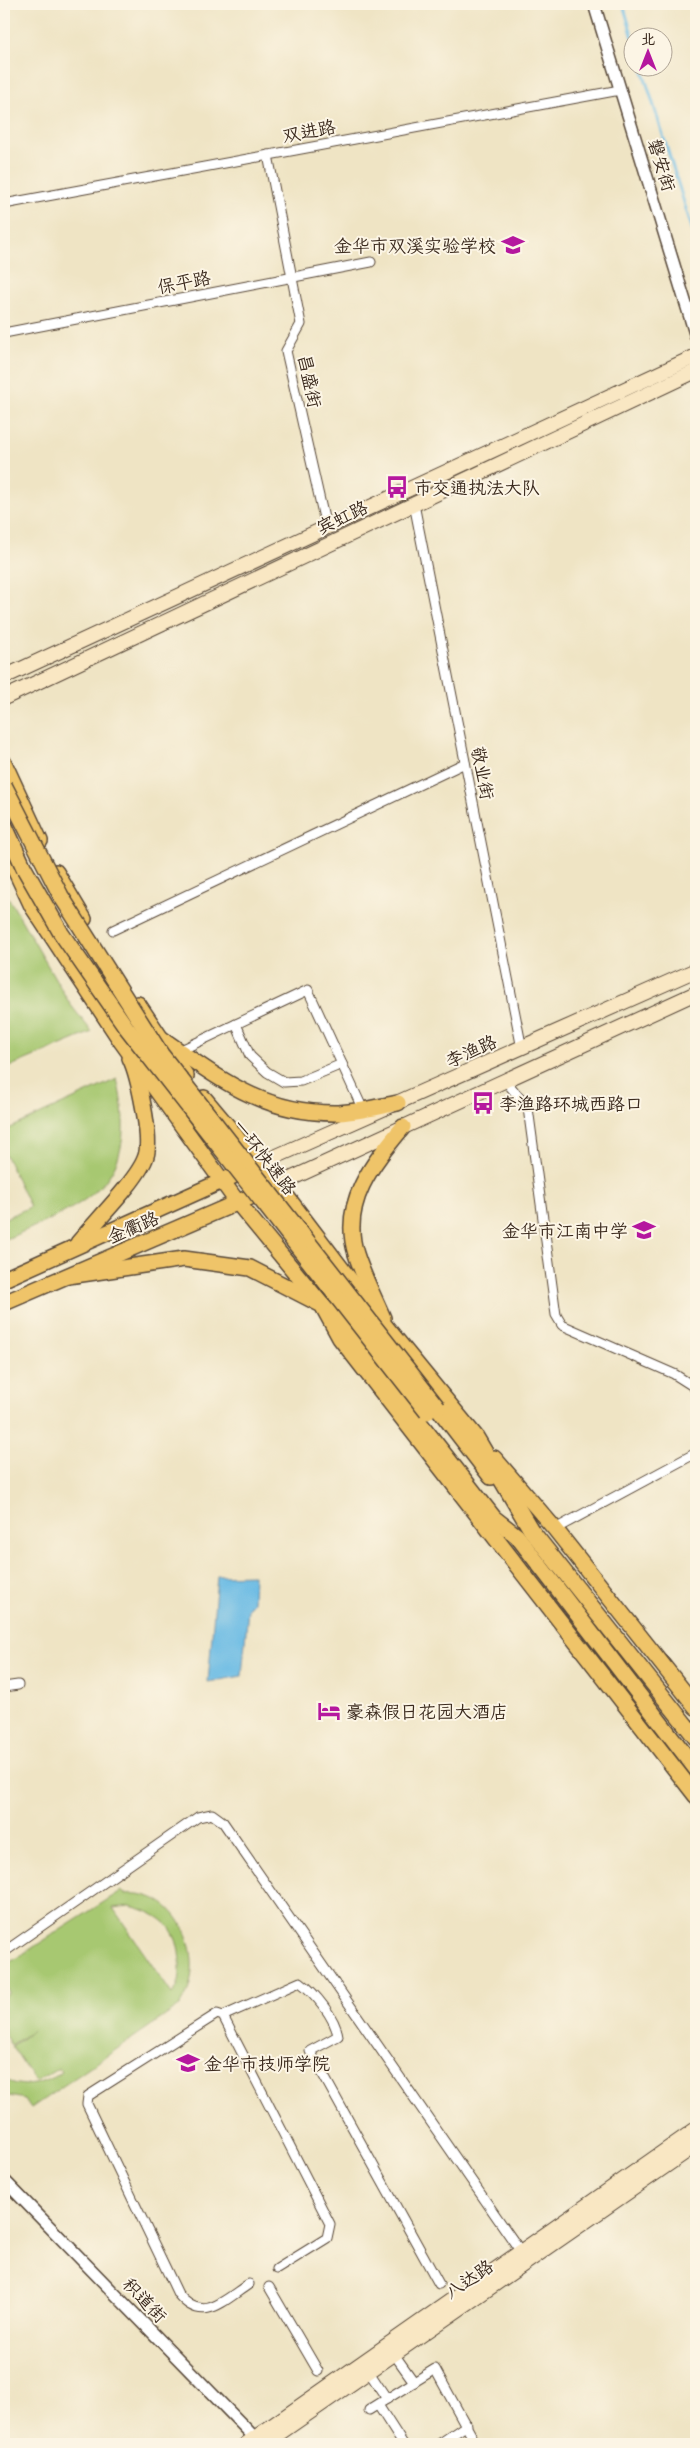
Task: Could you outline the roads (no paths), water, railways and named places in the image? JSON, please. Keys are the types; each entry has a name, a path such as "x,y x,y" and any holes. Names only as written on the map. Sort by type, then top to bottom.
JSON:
{"main road":[{"name":"宾虹路","path":"4,677 696,356"},
{"name":"宾虹路","path":"4,698 696,371"},
{"path":"4,763 53,868 120,977 186,1076 277,1185 386,1327 476,1437 555,1529 696,1707"},
{"name":"一环快速路","path":"4,785 61,896 161,1054 524,1533"},
{"name":"一环快速路","path":"4,824 24,868 61,933 126,1027 432,1410"},
{"path":"4,846 32,906 121,1041 238,1202 322,1305 350,1332 494,1518 524,1533 696,1738"},
{"name":"李渔路","path":"398,1103 696,970"},
{"path":"277,1185 696,993"},
{"path":"161,1039 235,1088 284,1108 335,1113 365,1113"},
{"path":"74,1247 117,1198 147,1155 144,1107 135,1067 121,1041"},
{"path":"260,1164 365,1113 398,1103"},
{"path":"386,1327 356,1252 352,1223 357,1196 369,1169 403,1126"},
{"name":"金衢路","path":"4,1279 260,1164"},
{"name":"金衢路","path":"4,1303 277,1185"},
{"path":"68,1276 184,1259 216,1262 250,1268 322,1305 346,1345 696,1796"},
{"path":"476,1437 524,1533 696,1769"},
{"path":"257,2443 521,2252 696,2129"},
{"name":"八达路","path":"257,2443 369,2372 696,2145"}],"street":[{"name":"磐安街","path":"594,4 696,337"},
{"name":"双进路","path":"4,204 620,90"},
{"name":"昌盛街","path":"268,155 301,324 286,351 326,527"},
{"name":"保平路","path":"4,333 371,262"},
{"name":"敬业街","path":"414,504 522,1049"},
{"path":"113,930 465,764"},
{"path":"179,1051 308,990 365,1113"},
{"path":"236,1024 250,1056 268,1072 284,1082 302,1082 342,1064"},
{"path":"505,1080 528,1108 556,1315 562,1325 674,1374 696,1388"},
{"path":"555,1529 696,1453"},
{"path":"4,1687 18,1685"},
{"path":"4,1952 198,1817 212,1814 223,1822 521,2252"},
{"path":"249,2284 210,2309 201,2310 188,2306 178,2294 87,2104 88,2096 217,2014 223,2016 300,1982 309,1989 337,2027 338,2036 310,2052 438,2284"},
{"path":"223,2016 330,2224 327,2238 277,2269"},
{"name":"积道街","path":"4,2180 257,2443"},
{"path":"269,2288 318,2371"},
{"path":"394,2354 414,2382"},
{"path":"369,2410 435,2369 476,2444"},
{"path":"369,2372 387,2399"},
{"path":"378,2404 403,2444"},
{"path":"438,2444 467,2425"}],"water":[{"path":"254,1575 253,1602 248,1609 242,1676 208,1682 217,1576"}],"waterway":[{"path":"623,4 630,28"},
{"path":"645,78 696,241"}],"place":[{"name":"金华市双溪实验学校","path":"513,245"},
{"name":"市交通执法大队","path":"397,487"},
{"name":"李渔路环城西路口","path":"483,1103"},
{"name":"金华市江南中学","path":"644,1230"},
{"name":"豪森假日花园大酒店","path":"329,1711"},
{"name":"金华市技师学院","path":"188,2063"}]}
